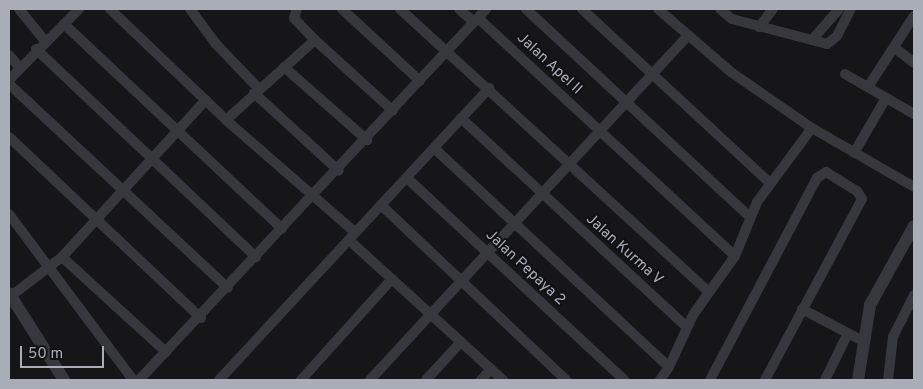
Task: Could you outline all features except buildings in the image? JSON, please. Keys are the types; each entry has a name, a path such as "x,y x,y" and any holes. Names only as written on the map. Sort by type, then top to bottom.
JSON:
{"street":[{"path":"19,9 45,41"},
{"path":"9,80 19,67 79,9"},
{"path":"110,9 226,120 314,196 392,279 503,380"},
{"path":"190,9 216,44 257,91 339,171"},
{"path":"297,9 294,18 315,40 392,111"},
{"path":"342,9 420,81"},
{"path":"400,9 446,52 489,88 708,292"},
{"name":"Jalan Apel II","path":"460,9 476,20 734,256"},
{"path":"140,380 339,171 486,9"},
{"path":"526,9 749,216"},
{"path":"582,9 653,72 770,183"},
{"path":"658,9 687,37 812,128 914,187"},
{"path":"720,9 732,19 827,44 837,36 852,9"},
{"path":"759,27 773,9"},
{"path":"812,40 839,9"},
{"path":"868,87 914,16"},
{"path":"64,24 282,229"},
{"path":"370,380 429,313 600,133 625,102 687,37"},
{"path":"226,120 315,40"},
{"path":"895,48 914,62"},
{"path":"36,50 149,159 256,256"},
{"path":"9,55 19,67"},
{"path":"284,67 367,140"},
{"path":"845,74 914,114"},
{"path":"9,84 228,288"},
{"path":"220,380 489,88"},
{"path":"854,153 886,98"},
{"path":"64,380 10,294 48,271 94,218 206,100"},
{"name":"Jalan Kurma V","path":"461,118 541,196 687,327"},
{"path":"660,380 669,367 687,327 708,292 734,256 749,216 770,183 812,128"},
{"path":"9,137 201,318"},
{"path":"434,148 669,367"},
{"path":"710,380 817,178 826,172 862,199 765,380"},
{"name":"Jalan Pepaya 2","path":"407,178 624,380"},
{"path":"381,205 459,281 566,380"},
{"path":"9,214 48,271 133,380"},
{"path":"858,380 863,341 879,284 914,226"},
{"path":"62,257 166,352"},
{"path":"301,380 392,279"},
{"path":"888,380 893,337 914,295"},
{"path":"802,309 863,341"},
{"path":"825,380 848,333"},
{"path":"426,380 461,342"},
{"path":"481,380 491,369"}]}
